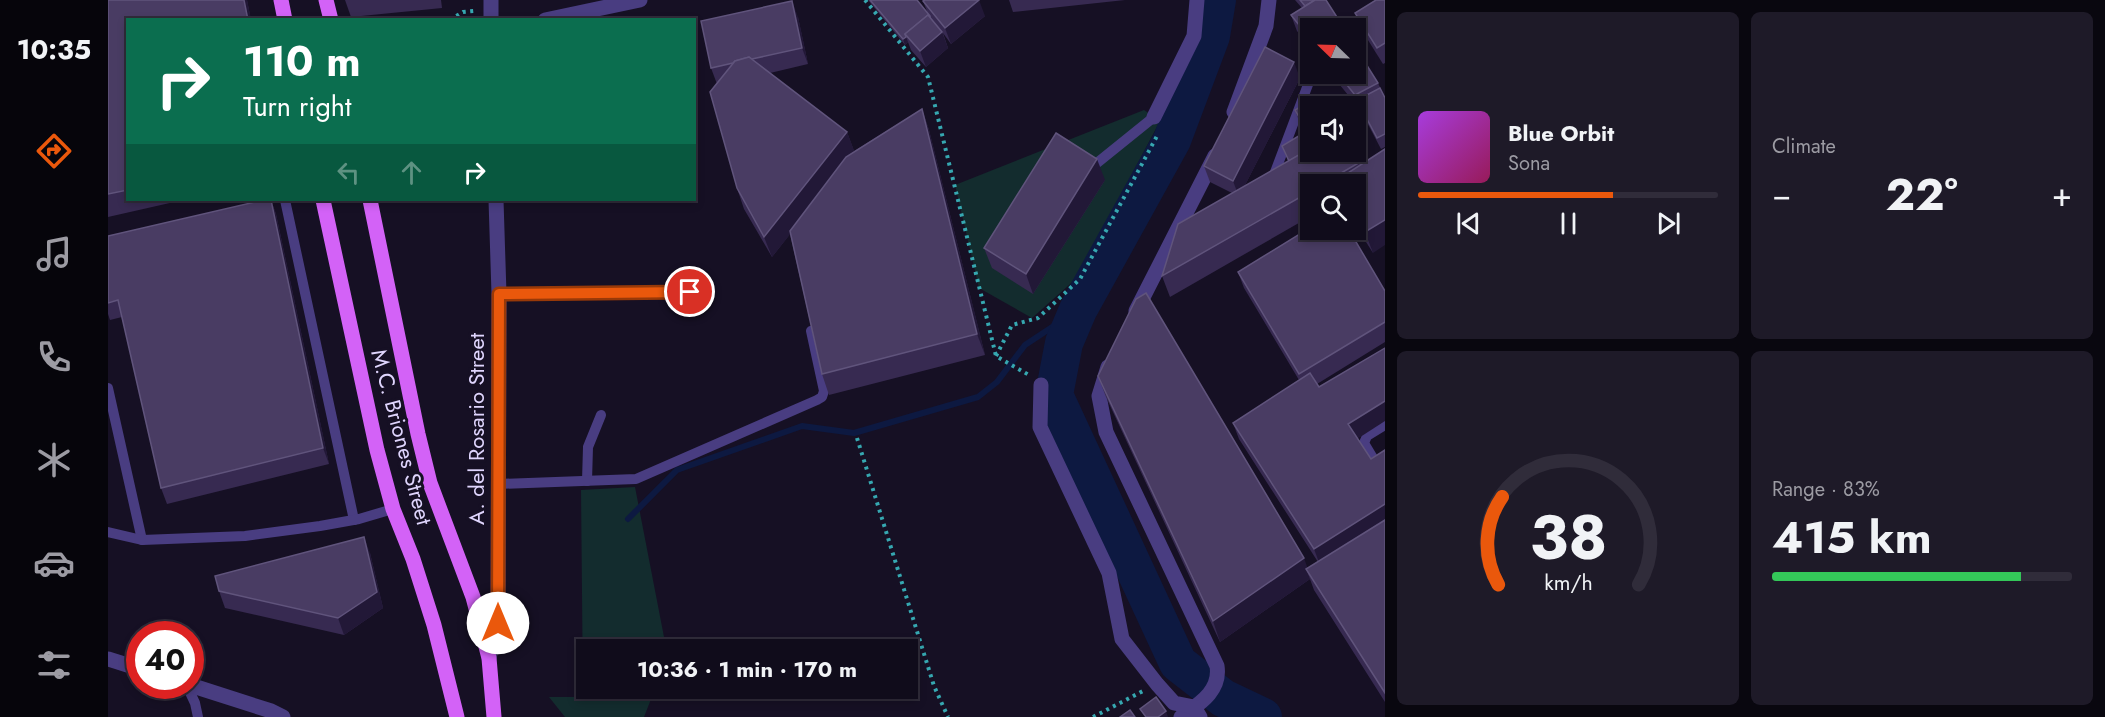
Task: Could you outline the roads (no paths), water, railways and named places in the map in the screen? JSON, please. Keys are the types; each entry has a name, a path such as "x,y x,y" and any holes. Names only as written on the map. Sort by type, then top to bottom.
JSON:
{"main road":[{"path":"281,0 285,18"},
{"path":"326,0 330,18"},
{"name":"M.C. Briones Street","path":"323,201 377,450 393,509 413,559 434,625 457,717"},
{"name":"M.C. Briones Street","path":"370,201 425,464 473,597 489,658 494,717"}],"street":[{"path":"554,18 640,0"},
{"path":"1154,117 1194,36 1197,0"},
{"path":"1130,324 1227,133 1266,26 1269,0"},
{"name":"A. del Rosario Street","path":"489,658 498,623 499,294 496,201"},
{"path":"1114,355 1099,396 1106,432 1216,666 1218,676 1216,684 1200,708 1181,717"},
{"path":"1041,385 1040,427 1110,573 1122,639 1174,703 1200,708"},
{"path":"108,659 126,665"},
{"path":"204,690 275,715"}],"lane":[{"path":"1287,179 1266,190 1272,180 1308,84"},
{"path":"1092,167 1154,117"},
{"path":"285,201 354,520"},
{"path":"499,294 690,292"},
{"path":"498,484 636,479 822,397 824,391 811,331"},
{"path":"108,388 142,540"},
{"path":"587,481 588,447 601,415"},
{"path":"1385,425 1367,436 1364,443 1376,463 1382,465 1385,463"},
{"path":"108,532 142,540 245,536 354,520 393,509"},
{"path":"194,699 198,717"}],"waterway":[{"path":"1217,0 1211,36 1172,140 1078,310 1064,343 1054,395 1178,663 1223,698 1263,717"},
{"path":"628,519 677,470 802,426 854,433 978,397 997,382 1025,345 1078,310"}]}
